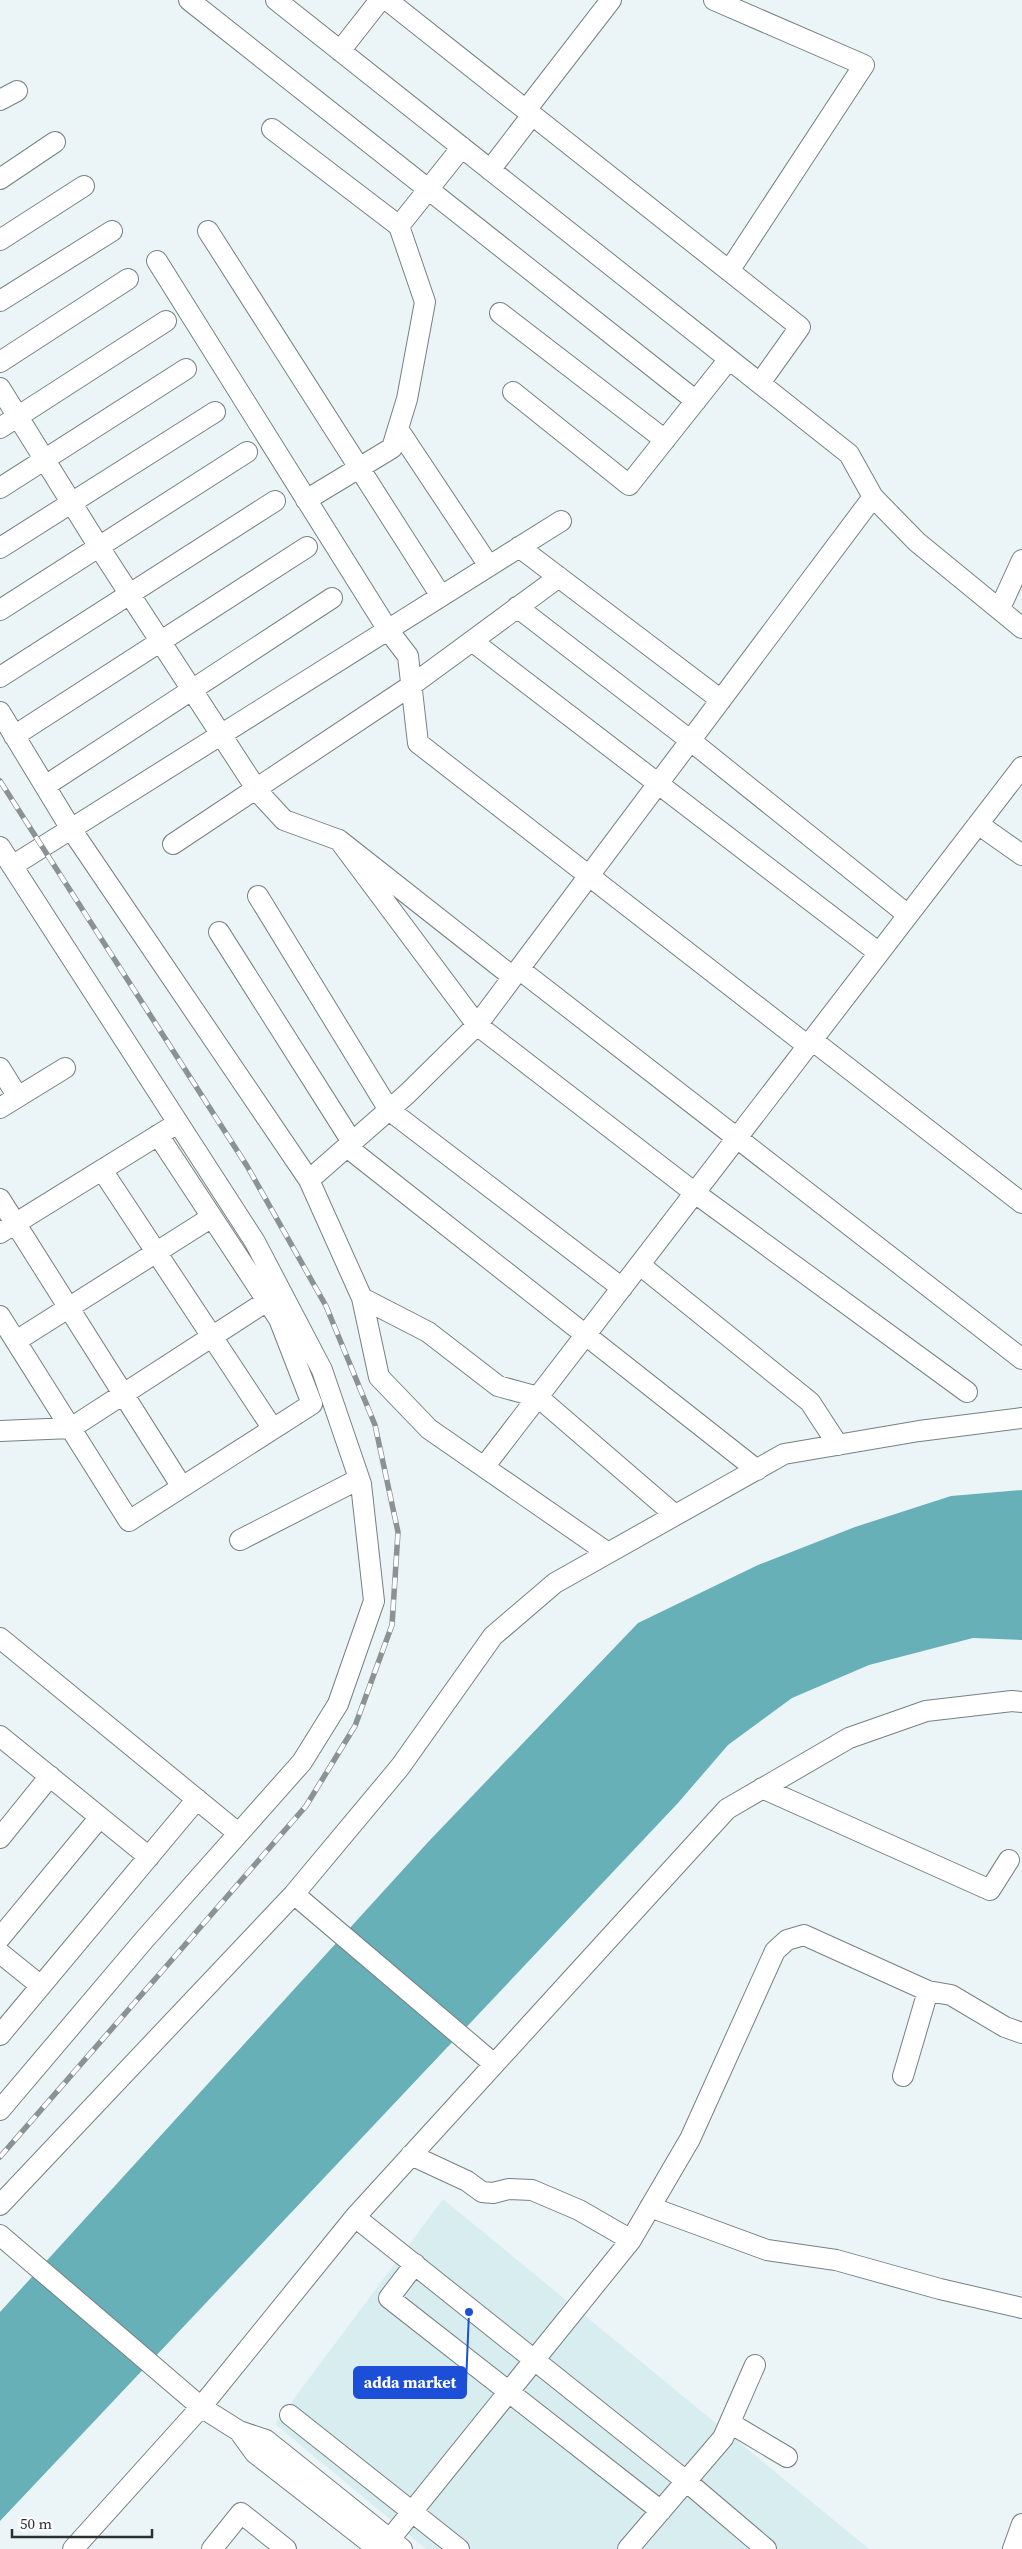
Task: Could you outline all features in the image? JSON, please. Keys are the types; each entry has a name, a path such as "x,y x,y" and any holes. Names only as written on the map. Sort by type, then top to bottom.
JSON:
{"street":[{"path":"188,0 427,191 696,401"},
{"path":"276,0 849,454 873,497 917,542 1000,608 1022,628"},
{"path":"340,51 380,0"},
{"path":"387,0 800,327 760,383"},
{"path":"490,170 611,0"},
{"path":"714,0 864,65 729,271"},
{"path":"272,129 399,226 425,302 408,399 392,448 306,500"},
{"path":"0,179 55,142"},
{"path":"399,226 462,147"},
{"path":"0,240 84,186"},
{"path":"0,301 112,231"},
{"path":"208,231 441,596"},
{"path":"157,261 388,630 408,656 418,743 1022,1203"},
{"path":"0,362 128,279"},
{"path":"500,313 665,440"},
{"path":"0,428 166,321"},
{"path":"513,392 629,485 729,359"},
{"path":"0,488 186,369"},
{"path":"0,388 46,459 99,547 256,789 284,820 339,840 737,1138 1022,1359"},
{"path":"0,548 214,412"},
{"path":"398,429 489,566"},
{"path":"0,610 247,452"},
{"path":"309,1180 389,1110 477,1025 873,497"},
{"path":"0,677 275,501"},
{"path":"12,866 561,521"},
{"path":"14,736 307,547"},
{"path":"520,547 721,700"},
{"path":"1000,608 1022,560"},
{"path":"173,844 412,685 558,577"},
{"path":"45,786 332,598"},
{"path":"517,607 691,741 908,915"},
{"path":"472,641 880,953"},
{"path":"0,712 71,829 309,1180 362,1298 379,1377 429,1429 608,1553"},
{"path":"484,1467 1022,767"},
{"path":"978,824 1022,855"},
{"path":"339,840 477,1025 695,1193 968,1392"},
{"path":"0,847 255,1242 322,1370 359,1479 374,1601 338,1704 302,1762 144,1940 0,2110"},
{"path":"258,896 389,1110 622,1288"},
{"path":"219,932 350,1144 585,1336 757,1470"},
{"path":"0,1068 18,1097"},
{"path":"0,1108 65,1068"},
{"path":"8,1228 178,1123"},
{"path":"0,1316 130,1521 312,1404 279,1319 158,1135"},
{"path":"102,1170 273,1429"},
{"path":"0,1199 8,1228 69,1308 182,1487"},
{"path":"16,1341 212,1217"},
{"path":"640,1265 810,1402 838,1445"},
{"path":"362,1298 428,1332 498,1386 538,1397 675,1515"},
{"path":"0,1431 71,1428 267,1301"},
{"path":"0,2205 294,1894 400,1767 493,1636 555,1583 784,1454 919,1431 1022,1418"},
{"path":"240,1540 359,1479"},
{"path":"2,1645 238,1833"},
{"path":"73,2549 201,2407 355,2217 727,1809 849,1738 926,1711 1022,1702"},
{"path":"0,1736 149,1858"},
{"path":"0,1838 50,1776"},
{"path":"762,1788 990,1890 1009,1860"},
{"path":"0,2035 197,1799"},
{"path":"0,1938 100,1817"},
{"path":"294,1894 494,2064"},
{"path":"5,2239 201,2407 239,2431 255,2452 388,2547 412,2512 630,2240 690,2139 774,1951 787,1940 804,1935 928,1991 951,1995 1006,2027 1022,2033"},
{"path":"0,1953 41,1986"},
{"path":"903,2076 928,1991"},
{"path":"411,2155 467,2181 482,2192 493,2193 509,2189 532,2190 579,2210 630,2240"},
{"path":"650,2208 767,2250 836,2260 940,2289 1022,2308"},
{"path":"355,2217 686,2481 766,2549"},
{"path":"415,2264 389,2298 661,2511"},
{"path":"628,2549 723,2438 755,2365"},
{"path":"290,2415 459,2549"},
{"path":"730,2424 787,2457"},
{"path":"212,2549 241,2513 284,2548"},
{"path":"1013,2549 1022,2524"}],"shaded area":[{"path":"443,2199 869,2549 426,2549 275,2424"}],"water":[{"path":"1022,1490 1022,1640 973,1638 869,1665 792,1698 728,1745 678,1803 0,2521 0,2312 430,1840 638,1623 758,1565 855,1527 951,1496"}],"railway":[{"path":"0,781 247,1166 326,1306 375,1425 398,1532 392,1625 355,1726 306,1806 0,2157"}],"place":[{"name":"adda market","path":"469,2312"}]}
